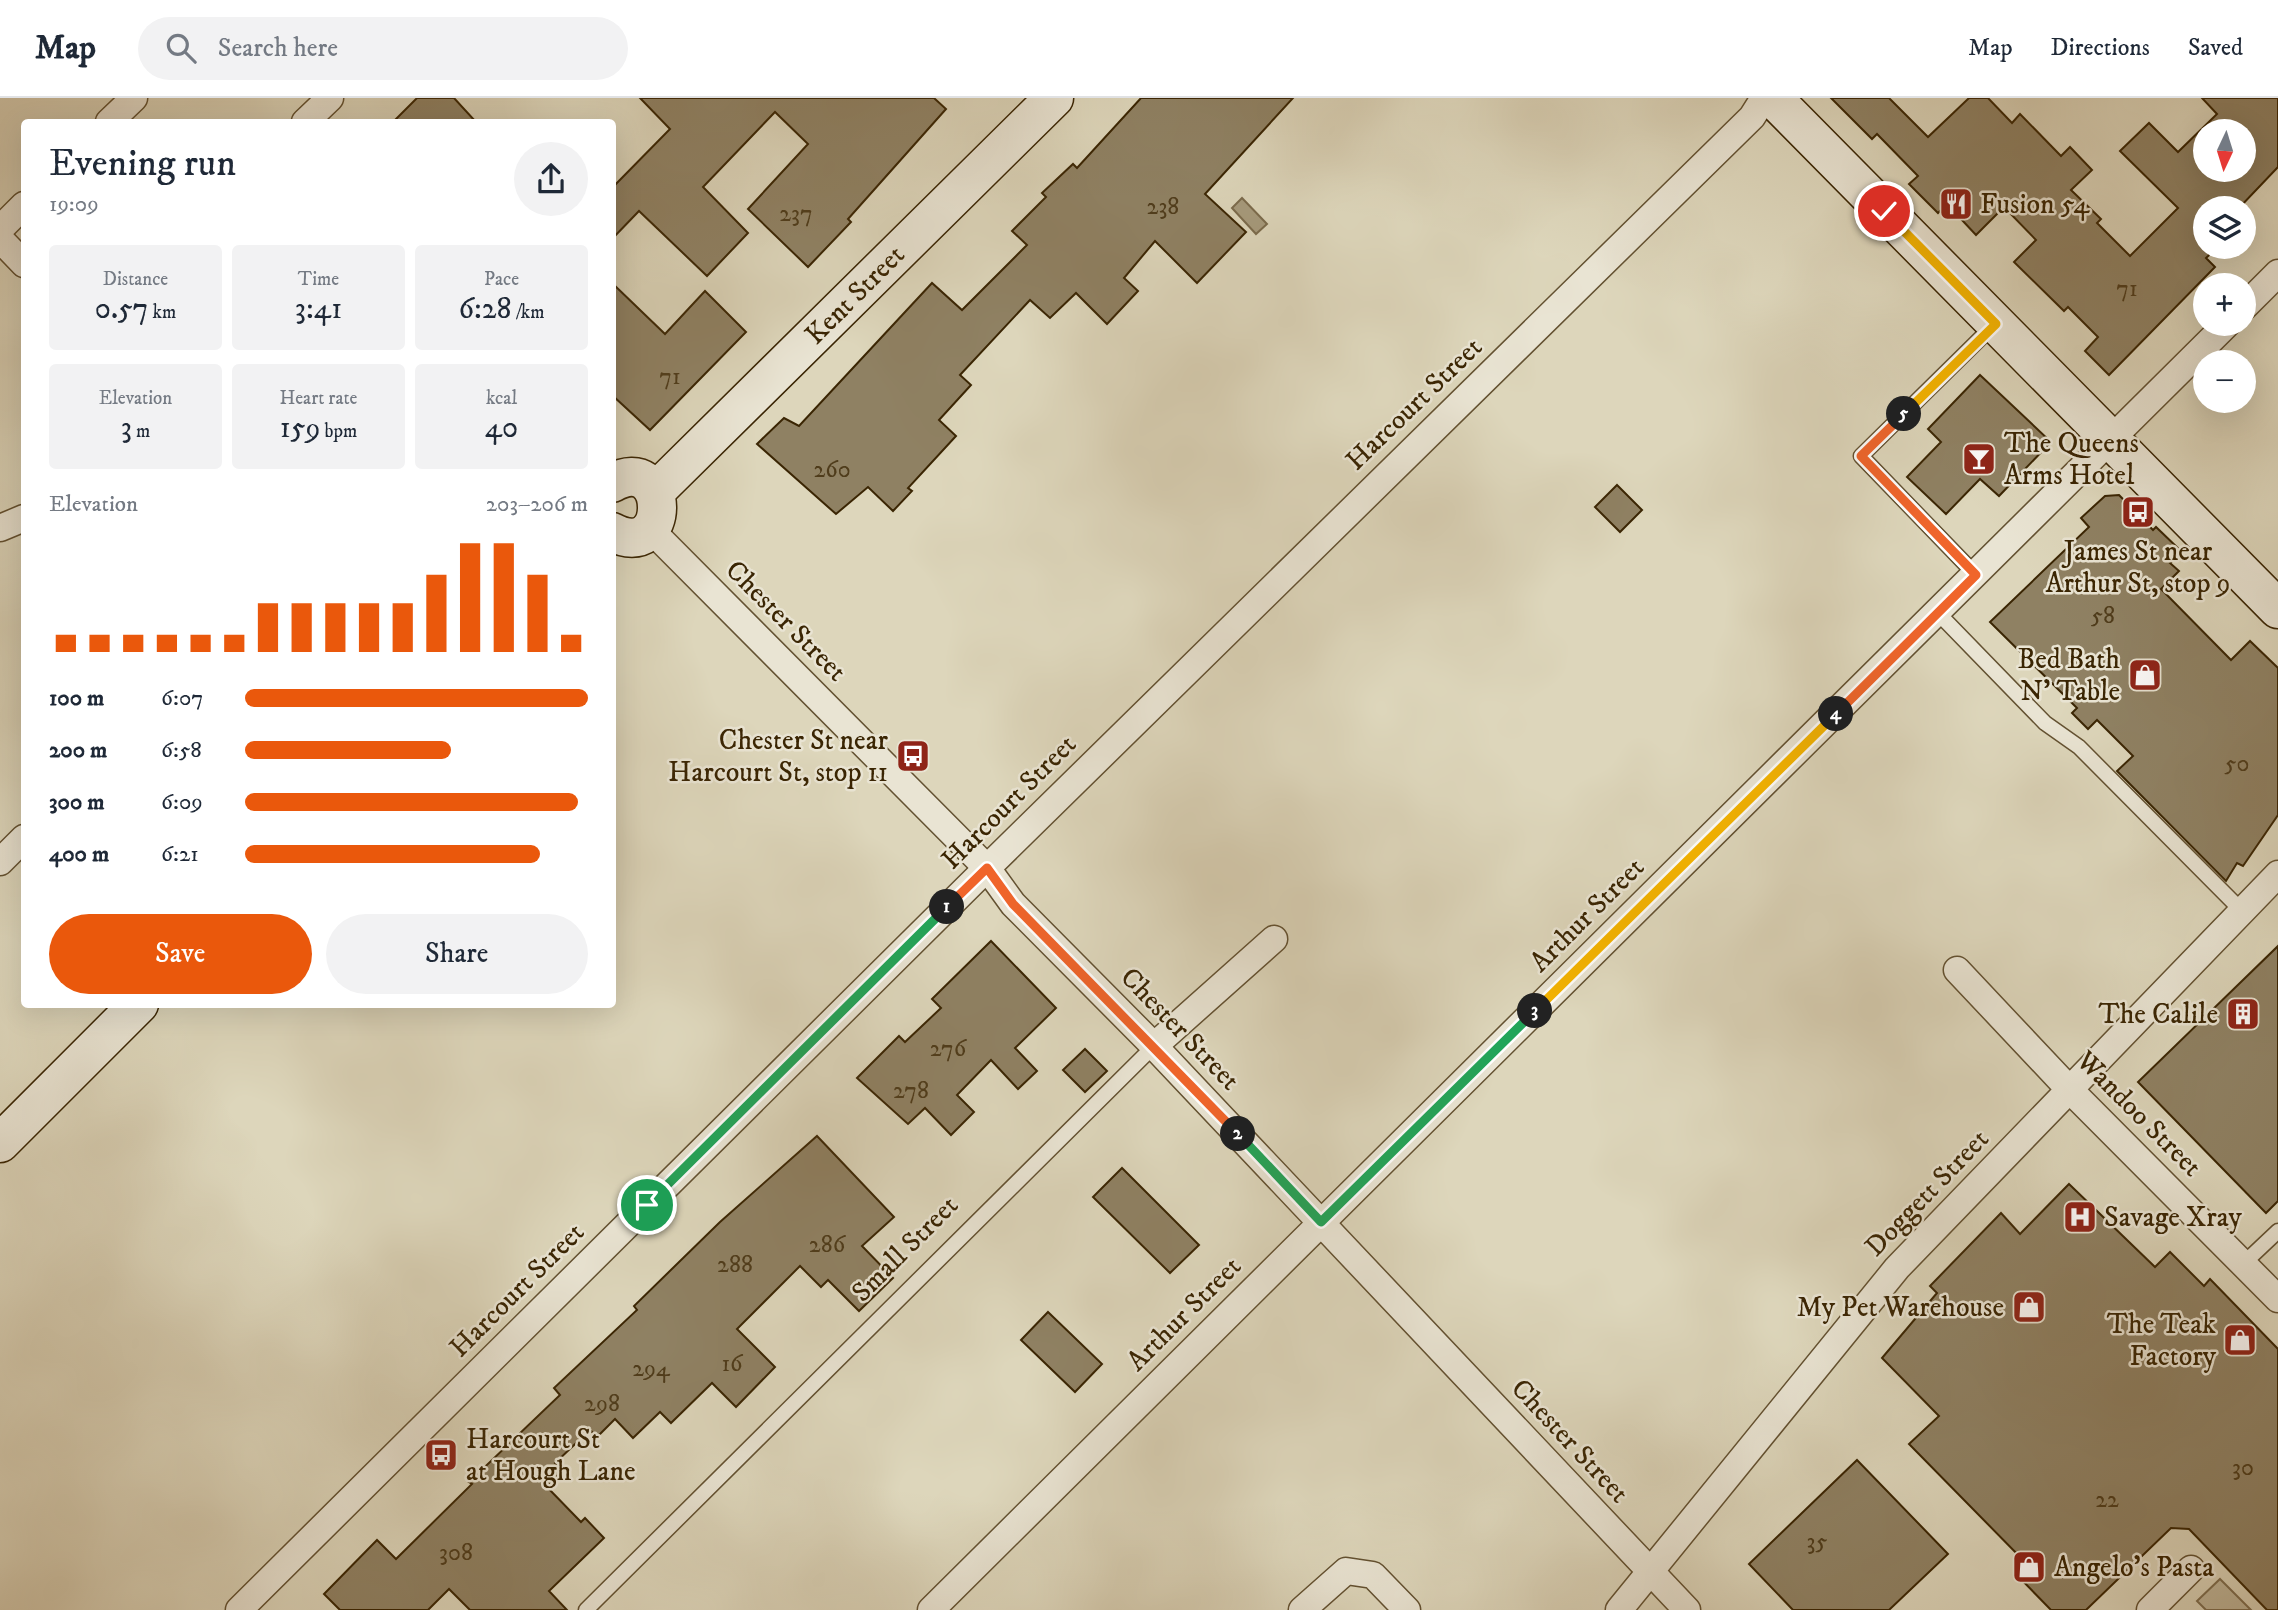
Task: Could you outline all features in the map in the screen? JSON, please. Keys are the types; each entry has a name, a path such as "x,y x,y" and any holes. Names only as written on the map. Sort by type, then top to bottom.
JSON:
{"street":[{"path":"112,119 134,98"},
{"name":"Kent Street","path":"655,492 1054,98"},
{"name":"Harcourt Street","path":"239,1610 987,868 1748,121 1764,98"},
{"path":"1773,98 2278,609"},
{"path":"0,229 21,208"},
{"path":"0,240 21,261"},
{"path":"2256,295 2278,273"},
{"name":"Arthur Street","path":"931,1610 2215,336"},
{"path":"616,482 632,477 641,480 655,492 659,512 622,532"},
{"path":"0,528 21,518"},
{"name":"Chester Street","path":"622,532 987,868 1013,904 1154,1046 1687,1610"},
{"path":"0,862 21,841"},
{"name":"Doggett Street","path":"1619,1610 1897,1268 2278,874"},
{"name":"Small Street","path":"1154,1046 1274,939"},
{"name":"Wandoo Street","path":"1957,970 2070,1090 2278,1299"},
{"path":"0,1143 135,1008"},
{"path":"2150,1610 2191,1569"},
{"path":"1302,1610 1346,1571 1373,1575 1407,1610"}],"lane":[{"path":"1976,575 1861,456 1996,324"},
{"path":"1938,613 2045,723 2079,747 2241,910"},
{"name":"Small Street","path":"586,1610 1154,1046"},
{"path":"2243,1264 2278,1231"}],"shaded area":[{"path":"1242,198 1267,224 1256,234 1232,208"},
{"path":"2220,1579 2251,1610 2206,1610 2197,1601"}],"building":[{"path":"417,98 454,98 473,119 396,119"},
{"path":"640,98 934,98 946,109 848,219 851,222 808,267 748,209 808,144 775,112 703,187 748,233 707,276 639,211 616,235 616,184 670,129"},
{"path":"1141,98 1293,98 1205,194 1246,232 1197,283 1155,241 1124,278 1138,291 1107,324 1076,293 1050,318 1030,300 960,375 971,385 939,420 956,436 908,488 912,491 893,511 868,487 836,514 757,444 784,418 799,426 932,283 962,310 1027,245 1012,231 1046,197 1042,193 1073,164 1077,168"},
{"path":"1831,98 1889,98 1928,137 1969,98 1988,98 2012,123 2020,114 2061,156 2070,147 2092,170 2071,190 2101,219 2097,223 2130,256 2178,208 2120,151 2149,123 2178,152 2193,137 2193,182 2256,182 2256,119 2212,119 2217,114 2202,98 2278,98 2278,167 2250,196 2193,196 2193,259 2207,259 2215,267 2209,273 2193,273 2193,289 2109,375 2085,351 2098,337 2068,307 2064,311 2014,262 2036,240 2004,207 1976,235 1947,204 1938,213 1909,184 1918,176 1877,134 1872,139"},
{"path":"616,287 665,334 705,291 746,332 650,430 616,399"},
{"name":"The Queens Arms Hotel","path":"1980,375 2051,442 1999,496 1980,479 1946,514 1907,477 1941,442 1928,429"},
{"path":"1617,485 1642,510 1620,532 1595,507"},
{"path":"2119,495 2153,530 2156,527 2182,552 2170,563 2179,571 2161,589 2231,660 2250,641 2278,668 2278,815 2243,866 2237,863 2226,881 2117,771 2133,756 2097,720 2088,729 2072,713 2077,708 1990,622 2089,527 2081,518 2105,496"},
{"path":"991,941 1056,1008 1015,1048 1037,1071 1018,1089 991,1060 957,1095 974,1112 951,1135 925,1108 908,1124 857,1078 899,1036 905,1042 941,1008 932,999"},
{"name":"The Calile","path":"2278,946 2278,1201 2266,1213 2138,1082"},
{"path":"1085,1049 1107,1071 1085,1092 1063,1070"},
{"path":"817,1136 894,1217 862,1246 893,1278 859,1311 828,1280 821,1287 800,1266 737,1329 775,1367 736,1407 712,1383 671,1423 660,1412 633,1438 615,1419 597,1437 590,1430 555,1463 562,1471 546,1486 581,1522 585,1518 604,1538 549,1591 567,1610 470,1610 449,1589 428,1610 340,1610 324,1594 377,1540 396,1559 472,1484 469,1482 560,1395 554,1388 637,1310 634,1306 720,1222"},
{"path":"1122,1168 1199,1245 1170,1273 1093,1197"},
{"path":"2069,1184 2155,1267 2170,1252 2204,1286 2210,1279 2278,1349 2278,1610 2267,1610 2189,1529 2171,1528 2086,1610 2051,1610 2015,1573 2026,1563 1909,1444 1939,1416 1882,1358 1937,1293 1930,1286 2001,1213 2020,1234"},
{"path":"1048,1312 1102,1364 1075,1392 1021,1340"},
{"path":"1857,1460 1948,1554 1889,1610 1793,1610 1749,1564"}],"place":[{"name":"Fusion 54","path":"1956,204"},
{"name":"The Queens Arms Hotel","path":"1979,459"},
{"name":"James St near Arthur St, stop 9","path":"2138,512"},
{"name":"Bed Bath N' Table","path":"2145,675"},
{"name":"Chester St near Harcourt St, stop 11","path":"913,756"},
{"name":"The Calile","path":"2243,1014"},
{"name":"Savage Xray","path":"2080,1217"},
{"name":"My Pet Warehouse","path":"2029,1307"},
{"name":"The Teak Factory","path":"2240,1340"},
{"name":"Harcourt St at Hough Lane","path":"441,1455"},
{"name":"Angelo's Pasta","path":"2029,1567"}],"route":[{"path":"647,1205 987,868 1013,904 1154,1046 1321,1222 1976,575 1861,456 1996,324 1884,211"}]}
